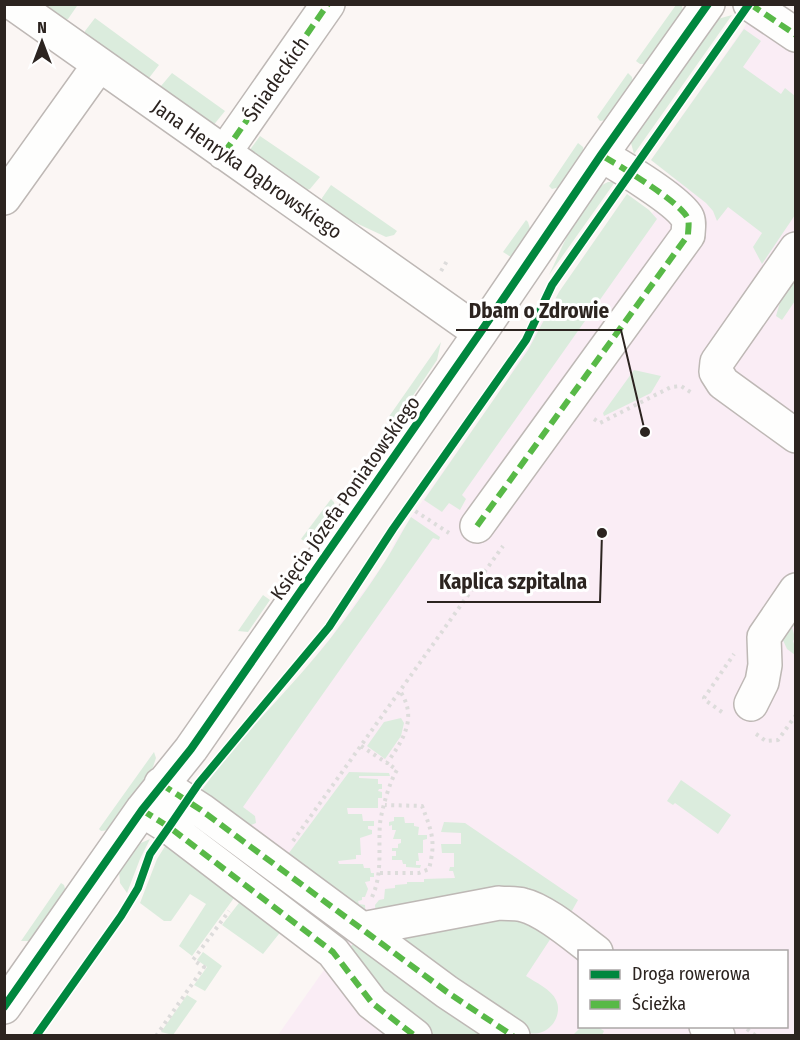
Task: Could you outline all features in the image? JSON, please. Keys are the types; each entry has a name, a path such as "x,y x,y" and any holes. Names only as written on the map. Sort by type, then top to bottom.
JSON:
{"street":[{"name":"Jana Henryka Dąbrowskiego","path":"14,4 480,333"},
{"name":"Śniadeckich","path":"224,153 328,4"},
{"name":"Księcia Józefa Poniatowskiego","path":"4,1006 142,810 191,749 601,155 708,4"},
{"path":"750,4 795,35"},
{"path":"4,198 99,65"},
{"path":"477,526 688,235 688,220 682,211 632,174 601,155"},
{"path":"795,249 717,362 716,372 723,383 795,436"},
{"path":"751,704 762,682 765,665 764,637 795,590"},
{"path":"161,784 366,928 447,992 513,1035"},
{"path":"142,810 168,827 333,952 372,1003 415,1035"},
{"path":"366,928 499,903 513,904 539,912 595,950"}],"path":[{"path":"594,419 600,423 671,387 681,386 700,398"},
{"path":"387,763 403,740 407,723 406,701 400,691"},
{"path":"361,746 397,770 389,784 380,821 380,873 371,900 366,928"},
{"path":"380,873 419,873 429,869 432,857 433,834 422,806 385,805"},
{"path":"156,1035 204,967 193,960 245,886"}],"shaded area":[{"path":"750,19 795,51 795,1035 278,1035 331,960 183,818 331,637 386,560 411,517 506,382 559,292 627,194 652,213 676,180 651,160"}],"green space":[{"path":"75,4 77,6 68,19 61,21 38,5"},
{"path":"676,5 682,6 683,13 647,64 640,64 636,61"},
{"path":"732,15 634,154 632,137 714,20"},
{"path":"95,18 159,65 149,78 144,78 85,37 85,31"},
{"path":"744,29 761,41 743,67 781,94 785,88 795,96 795,215 762,264 753,247 762,233 728,207 717,221 713,211 706,203 651,160"},
{"path":"172,73 225,111 212,127 162,92 161,86"},
{"path":"628,73 632,77 633,84 607,120 600,121 597,117"},
{"path":"260,136 320,177 310,189 303,191 249,151"},
{"path":"578,143 583,147 584,153 560,187 552,189 549,186"},
{"path":"608,182 615,182 549,275 582,209 590,197"},
{"path":"331,185 397,231 394,235 386,237 323,205 322,198"},
{"path":"627,194 657,219 462,495 466,499 460,510 449,503 442,512 424,500 528,350 559,292"},
{"path":"526,220 530,229 511,257 503,252"},
{"path":"795,275 795,301 782,320 776,316 782,295"},
{"path":"441,342 437,360 398,418 391,421 388,418"},
{"path":"634,370 661,376 651,393 604,416 603,413"},
{"path":"331,499 335,508 312,540 301,539"},
{"path":"411,517 440,537 439,540 433,538 243,807 255,816 256,823 251,825 197,797 228,756 330,639 389,555"},
{"path":"263,595 270,600 248,632 238,631"},
{"path":"795,606 795,626 792,627 795,638 793,641 795,655 787,649 781,636"},
{"path":"401,718 404,723 401,736 385,759 367,746 384,722"},
{"path":"154,752 156,758 152,770 109,830 101,831 99,829"},
{"path":"349,772 389,773 390,776 359,776 359,778 378,779 378,784 382,784 382,789 378,791 382,792 382,798 378,798 378,808 347,808 348,814 362,814 363,821 374,821 374,826 368,826 372,834 360,838 361,855 356,855 356,859 338,861 339,864 363,864 364,868 370,868 371,873 374,873 370,881 365,882 368,889 365,897 358,901 359,904 365,905 366,919 283,861"},
{"path":"681,780 731,815 718,834 675,803 673,805 667,801"},
{"path":"394,817 404,817 405,823 414,823 414,826 419,827 418,835 427,835 427,839 423,840 423,853 418,853 419,861 416,861 416,865 421,865 420,868 406,867 402,860 392,860 392,856 396,856 396,851 392,851 392,848 398,848 398,844 401,843 401,839 393,839 396,830 392,830 392,825 389,826 389,822 394,821"},
{"path":"444,822 465,823 578,900 569,916 376,919 375,905 379,900 384,899 385,889 395,888 395,885 407,884 407,882 424,882 424,879 455,878 453,871 449,871 450,867 454,867 454,853 442,853 441,844 461,844 461,833 441,832"},
{"path":"150,839 127,893 120,883 119,870 134,846"},
{"path":"169,840 239,891 192,956 179,946 206,904 190,894 171,921 164,921 140,903 157,859"},
{"path":"61,883 66,892 31,941 21,941"},
{"path":"245,895 286,925 263,954 222,925"},
{"path":"508,913 553,935 526,976 551,993 558,1005 556,1019 550,1027 539,1033 522,1032 389,934"},
{"path":"354,943 494,1035 429,1035 382,1000 349,948"},
{"path":"203,952 222,966 205,991 194,985 207,967 197,960"},
{"path":"187,995 197,1001 173,1035 161,1032"},
{"path":"580,1028 600,1028 604,1031 602,1035 573,1035"}],"marked path":[{"path":"224,153 328,4"},
{"path":"750,4 796,35"},
{"path":"477,526 688,235 688,219 681,210 647,184 601,155"},
{"path":"161,784 201,810 447,992 513,1036"},
{"path":"142,810 169,827 333,952 372,1003 415,1036"}],"cycle path":[{"path":"4,1007 142,810 191,749 601,155 708,4"},
{"path":"36,1036 121,916 138,888 150,854 199,783 329,627 393,529 526,340 552,285 749,4"}],"place":[{"name":"Dbam o Zdrowie","path":"645,432"},
{"name":"Kaplica szpitalna","path":"602,533"}]}
